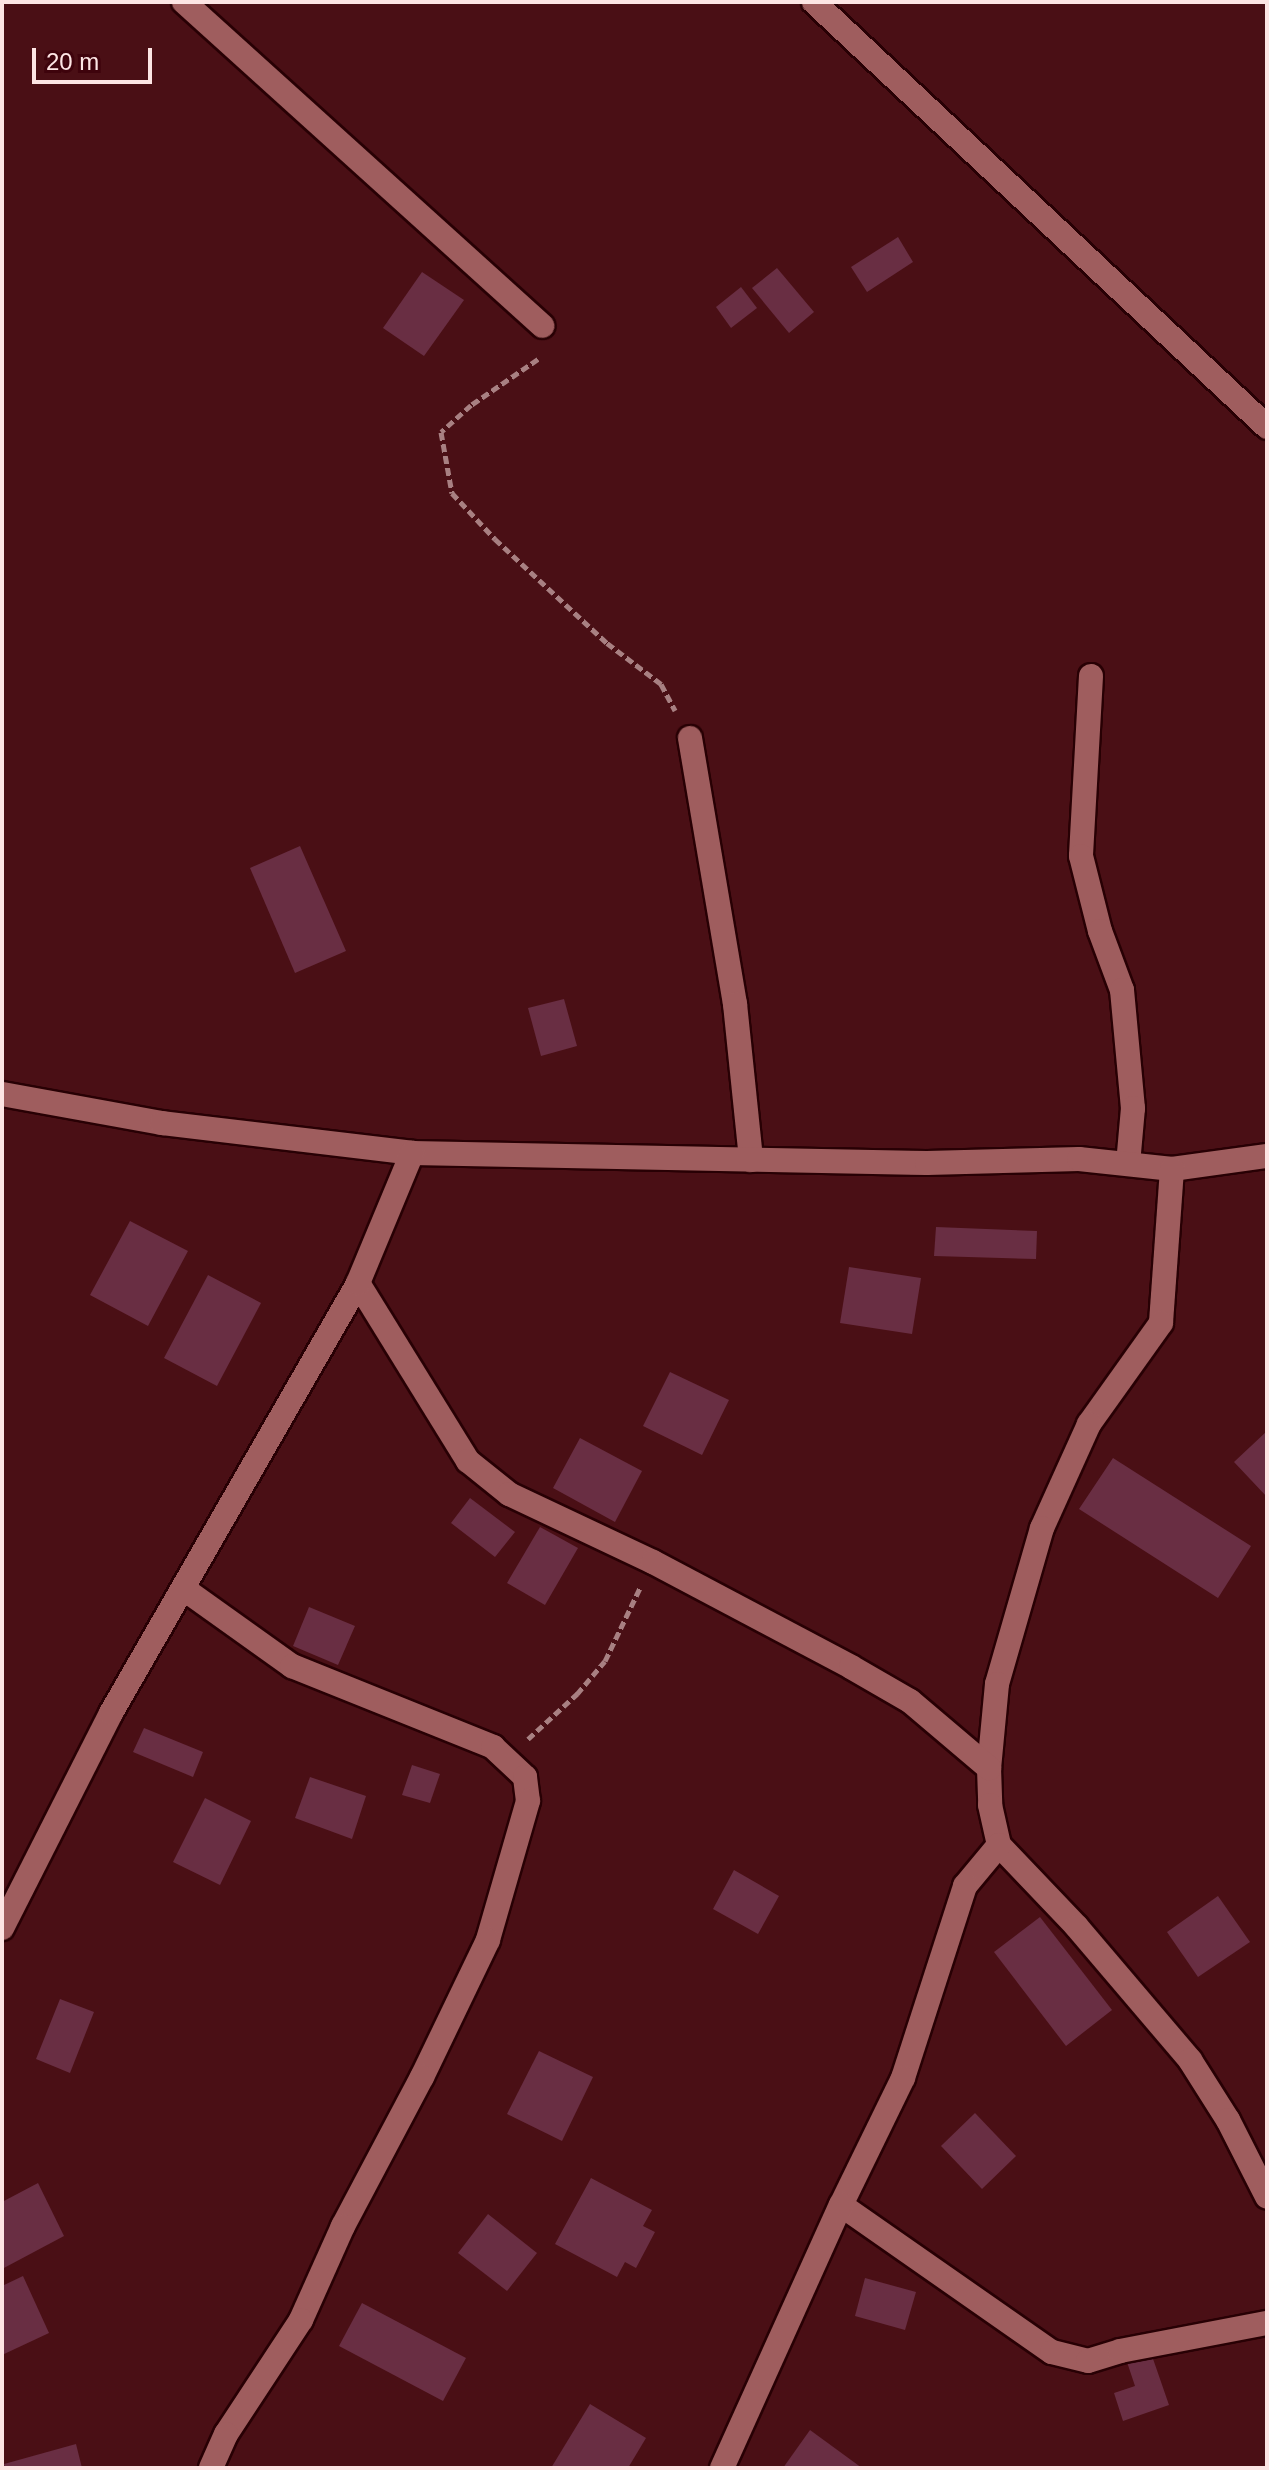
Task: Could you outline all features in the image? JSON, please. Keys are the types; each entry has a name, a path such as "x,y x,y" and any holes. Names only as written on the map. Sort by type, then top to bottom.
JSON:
{"street":[{"path":"184,2 542,326"},
{"path":"814,2 1267,427"},
{"path":"1091,676 1081,856 1100,931 1122,990 1133,1108 1128,1164"},
{"path":"690,738 735,1004 751,1160"},
{"path":"2,1094 162,1123 412,1153 927,1163 1079,1159 1172,1169 1267,1156"},
{"path":"2,1928 111,1713 358,1283 412,1153"},
{"path":"1172,1169 1161,1323 1089,1424 1042,1528 997,1684 989,1768 990,1805 999,1845 1077,1927 1190,2060 1228,2120 1267,2197"},
{"path":"358,1283 468,1461 509,1494 653,1562 910,1701 989,1768"},
{"path":"184,1589 292,1666 493,1747 525,1777 528,1801 488,1940 422,2077 343,2226 301,2320 226,2434 211,2468"},
{"path":"722,2468 841,2205 903,2078 965,1886 999,1845"},
{"path":"841,2205 968,2292 1021,2334 1052,2352 1088,2361 1120,2351 1267,2323"}],"path":[{"path":"542,326 551,344 545,355 471,405 441,432 452,493 495,539 607,643 661,684 690,738"},
{"path":"506,1760 577,1694 605,1661 653,1562"}],"building":[{"path":"898,237 913,262 867,292 851,267"},
{"path":"777,268 814,312 789,333 752,288"},
{"path":"422,272 464,300 424,356 383,328"},
{"path":"741,287 757,308 731,328 716,307"},
{"path":"300,846 346,951 295,973 250,868"},
{"path":"564,999 577,1046 541,1056 528,1008"},
{"path":"130,1221 188,1251 148,1326 90,1295"},
{"path":"936,1227 1037,1231 1036,1259 934,1256"},
{"path":"849,1267 921,1278 912,1334 840,1323"},
{"path":"208,1275 261,1303 217,1386 164,1358"},
{"path":"670,1372 729,1400 702,1455 643,1426"},
{"path":"1267,1431 1267,1497 1234,1462"},
{"path":"580,1438 642,1471 615,1522 553,1488"},
{"path":"1113,1458 1251,1546 1218,1598 1079,1509"},
{"path":"470,1498 515,1532 495,1557 451,1523"},
{"path":"540,1527 578,1548 545,1605 507,1583"},
{"path":"309,1607 355,1626 338,1665 293,1646"},
{"path":"144,1728 203,1752 193,1777 133,1752"},
{"path":"412,1765 440,1774 430,1803 402,1795"},
{"path":"310,1777 366,1796 352,1839 295,1818"},
{"path":"205,1798 251,1821 220,1885 173,1862"},
{"path":"734,1870 779,1896 758,1934 713,1909"},
{"path":"1218,1896 1250,1942 1198,1977 1167,1932"},
{"path":"1040,1917 1112,2010 1066,2046 994,1952"},
{"path":"60,1999 94,2012 70,2073 36,2059"},
{"path":"539,2051 593,2077 562,2141 507,2114"},
{"path":"975,2113 1016,2156 982,2189 941,2146"},
{"path":"591,2178 652,2210 643,2226 655,2232 636,2268 625,2262 617,2277 555,2244"},
{"path":"38,2183 64,2236 2,2269 2,2202"},
{"path":"488,2214 537,2253 507,2291 458,2253"},
{"path":"23,2276 49,2333 2,2355 2,2286"},
{"path":"865,2278 916,2292 905,2330 855,2316"},
{"path":"362,2303 466,2358 443,2401 339,2346"},
{"path":"1151,2353 1169,2405 1123,2421 1114,2393 1135,2386 1127,2362"},
{"path":"590,2404 646,2438 628,2468 551,2468"},
{"path":"810,2430 862,2468 783,2468"},
{"path":"76,2444 82,2468 5,2468 4,2464"}]}
